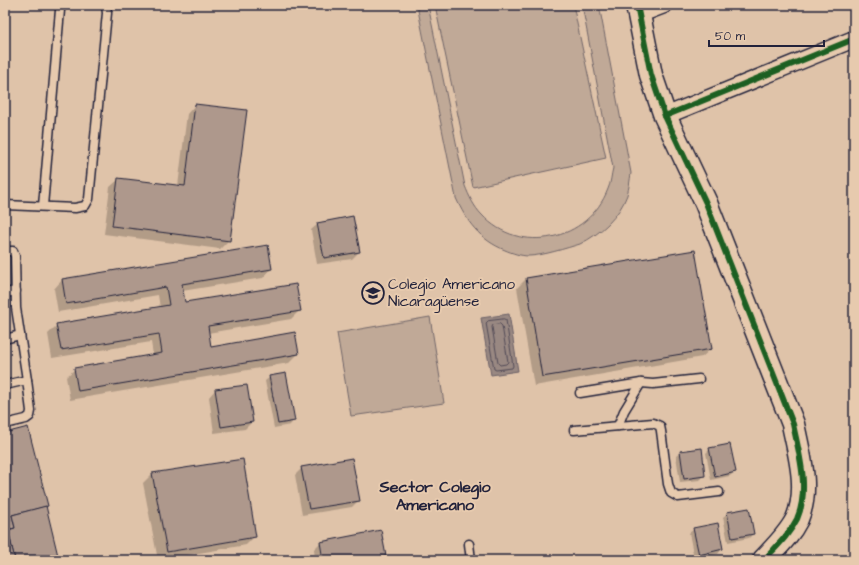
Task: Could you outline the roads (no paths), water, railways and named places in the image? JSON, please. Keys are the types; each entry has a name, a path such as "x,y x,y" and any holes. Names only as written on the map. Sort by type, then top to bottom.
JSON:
{"street":[{"path":"664,5 637,10 651,75 666,116 706,204 793,424 800,456 804,490 797,518 785,538 764,560"},
{"path":"666,116 854,39"}],"lane":[{"path":"43,206 61,5"},
{"path":"5,205 75,208 85,206 89,199 107,13 106,5"},
{"path":"5,251 13,251 15,256 16,308 31,411 30,416 26,419 5,424"},
{"path":"5,293 16,291"},
{"path":"5,339 20,335"},
{"path":"580,393 641,383 653,384 700,379"},
{"path":"5,385 27,380"},
{"path":"618,426 624,411 641,383"},
{"path":"574,430 653,423 660,426 668,484 671,493 678,497 719,492"},
{"path":"469,544 471,560"}],"water":[{"path":"509,314 518,371 491,375 481,318"}],"place":[{"name":"Colegio Americano Nicaragüense","path":"373,293"}],"district":[{"name":"Sector Colegio Americano","path":"435,496"}]}
